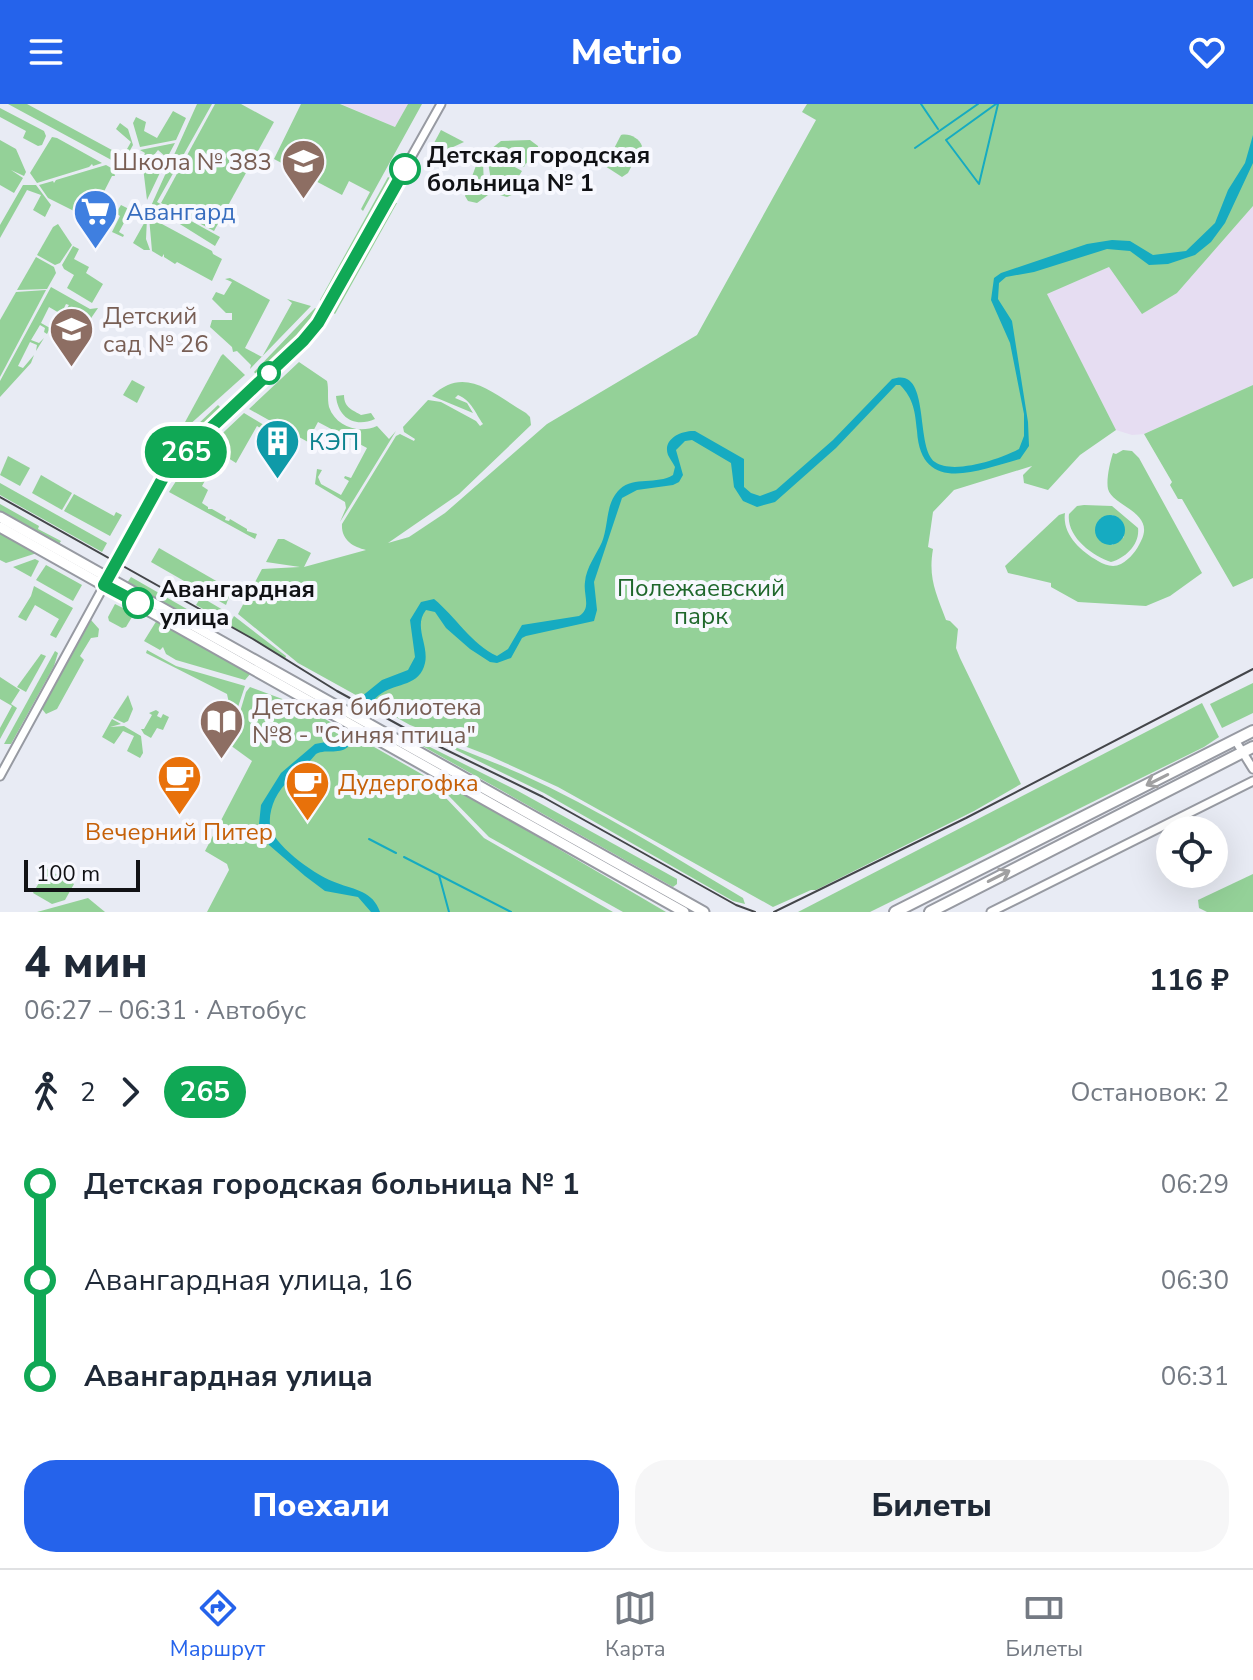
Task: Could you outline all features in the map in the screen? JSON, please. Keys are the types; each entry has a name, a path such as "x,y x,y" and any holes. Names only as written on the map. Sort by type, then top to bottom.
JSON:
{"main road":[{"path":"0,517 106,581 332,708 704,912"},
{"path":"0,527 106,581"},
{"path":"373,731 684,912"},
{"path":"895,912 1253,731"},
{"path":"932,912 1253,747"}],"street":[{"path":"0,776 157,489 174,464 303,341 326,312 441,104"},
{"path":"1235,740 1253,769"},
{"path":"991,912 1253,781"}],"shaded area":[{"path":"341,104 408,104 395,127"},
{"path":"1253,206 1253,385 1144,434 1132,435 1116,430 1046,294 1109,267 1143,313 1177,293"}],"green space":[{"path":"8,104 27,104 123,156 131,142 116,129 120,123 128,129 133,145 124,161 117,163"},
{"path":"197,104 212,104 157,202 220,237 215,246 151,206"},
{"path":"215,104 241,104 274,122 214,231 161,203"},
{"path":"301,104 340,104 395,127 408,104 422,104 363,211 361,209 370,192 349,181 342,195 274,159"},
{"name":"Полежаевский парк","path":"807,104 1253,104 1253,206 1177,293 1142,314 1109,267 1047,294 1116,430 1080,455 1048,490 1024,483 1023,475 1032,466 954,490 933,512 928,547 933,549 932,577 936,593 946,620 958,629 956,648 960,658 1021,784 816,890 773,907 558,787 410,725 298,663 238,614 262,569 300,567 266,562 278,539 311,553 304,567 366,550 349,542 342,524 396,436 400,434 414,441 403,427 428,400 441,402 480,426 483,424 470,404 458,395 455,398 467,403 473,413 432,396 444,387 456,382 479,385 526,413 531,425 459,494 388,543 409,537 445,513 547,424 697,335 816,120 802,112"},
{"path":"0,108 44,131 46,136 42,145 23,138 26,131 0,117"},
{"path":"173,111 186,118 176,140 140,147 133,123 136,117 146,122 144,131 157,138"},
{"path":"441,130 464,142 427,159 426,158"},
{"path":"621,135 633,137 642,146 628,173 622,177 605,166"},
{"path":"52,137 102,163 37,183 30,173"},
{"path":"0,140 16,149 26,172 24,176 11,170 23,178 14,193 0,185"},
{"path":"530,140 538,146 539,156 531,165 526,163 524,167 515,162 523,160 522,155 512,160 491,149 501,141"},
{"path":"175,143 167,158 158,150 154,155 166,160 147,200 142,159 145,153 140,150"},
{"path":"489,153 522,171 519,176 524,178 519,192 507,197 493,193"},
{"path":"478,160 483,162 484,186 488,195 477,203 468,201 465,196"},
{"path":"106,165 113,169 115,176 112,176 90,219 48,198 39,185 54,183"},
{"path":"388,177 382,200 323,306 320,300"},
{"path":"23,185 36,185 51,205 45,217 33,210 41,195 27,190 0,238 0,225"},
{"path":"394,203 397,203 335,314 332,312"},
{"path":"121,205 131,210 119,232 123,237 112,232 120,216 116,213"},
{"path":"149,217 222,259 212,281 177,262 175,264 164,254 162,257 152,251"},
{"path":"147,218 146,239 150,250 144,250 133,243"},
{"path":"58,224 72,245 60,263 55,265 37,255 53,227"},
{"path":"73,246 79,249 74,259 89,267 86,273 103,284 92,303 67,288 74,275 62,265"},
{"path":"36,257 54,267 56,273 47,289 17,290"},
{"path":"230,278 270,300 245,348 262,357 250,369 251,365 237,351 233,352 232,347 210,327 212,320 232,320 232,313 226,313 212,299 216,292 224,295 232,282 225,279"},
{"path":"51,287 90,309 98,308 85,327 63,314 69,305 66,304 61,314 49,307 41,323 50,328 47,334 40,325 31,340 39,343 44,338 36,351 37,345 30,342 18,366 23,368 34,355 31,363 0,397 0,381"},
{"path":"46,290 0,377 0,320 16,292"},
{"path":"287,299 311,306 263,356 292,303"},
{"path":"315,308 320,311 306,330 258,376 254,372"},
{"path":"223,354 245,375 178,435 221,356"},
{"path":"299,362 327,381 329,407 337,420 356,429 377,426 389,439 396,431 340,522 346,508 345,502 315,484 317,469 322,470 318,477 321,484 341,495 349,481 345,476 351,478 367,448 318,422 310,437 327,447 324,451 249,409"},
{"path":"132,380 145,387 137,403 123,395"},
{"path":"1253,385 1253,578 1233,587 1182,499 1178,499 1170,485 1172,482 1144,434"},
{"path":"344,395 350,408 361,415 371,413 375,419 361,422 349,419 337,404 336,396"},
{"path":"218,405 223,410 177,453 175,446"},
{"path":"244,413 277,433 279,440 257,426 236,463 209,446"},
{"path":"1132,451 1139,458 1202,573 1170,596 1146,606 1078,602 1051,587 1051,583 1008,573 1005,566 1059,515 1065,513 1069,535 1091,557 1112,566 1130,557 1141,541 1143,523 1108,489 1113,453"},
{"path":"202,453 215,463 202,486 208,490 202,503 226,517 225,520 230,519 257,534 255,539 169,492 180,475"},
{"path":"8,456 30,468 20,486 0,475"},
{"path":"41,475 72,493 62,510 32,493"},
{"path":"0,483 107,543 102,552 0,495"},
{"path":"74,494 114,516 116,512 122,515 110,536 64,511"},
{"path":"0,504 61,541 59,544 0,511"},
{"path":"1077,506 1112,506 1138,528 1137,540 1131,550 1111,562 1089,550 1076,537 1069,522 1069,514","holes":["1113,515 1124,537 1112,545 1099,521"]},
{"path":"0,532 37,553 6,563 0,560"},
{"path":"159,548 225,586 230,594 226,605 151,562"},
{"path":"35,559 39,561 31,577 13,567"},
{"path":"46,565 82,585 73,601 36,580"},
{"path":"131,577 213,624 201,625 127,583"},
{"path":"34,586 73,608 56,638 50,635 59,619 35,605 26,621 18,617"},
{"path":"201,597 223,610 219,618 196,605"},
{"path":"115,604 131,612 132,617 126,627 109,621"},
{"path":"234,616 286,656 285,659 229,625"},
{"path":"91,620 99,629 98,637 91,638 80,656 84,660 57,709 46,714 42,709"},
{"path":"157,620 251,673 245,680 176,660 166,654 163,647 160,650 144,641"},
{"path":"147,650 176,666 245,686 233,722 227,694 146,653"},
{"path":"55,651 58,653 54,666 11,744 4,744"},
{"path":"41,654 46,656 26,692 17,687"},
{"path":"0,677 20,690 11,704 17,708 0,739 0,728 12,706 0,699"},
{"path":"1253,683 1253,713 1222,728 1210,704"},
{"path":"250,687 304,707 425,776 484,838 613,912 207,912 229,870 227,864 205,851 252,761 230,745"},
{"path":"128,695 133,709 124,723 113,718"},
{"path":"1202,703 1219,737 1204,747 870,912 798,912"},
{"path":"159,712 157,716 161,718 163,714 169,717 163,730 157,728 151,738 141,729 152,715 149,713"},
{"path":"112,719 121,724 110,727 124,726 141,736 143,753 140,758 127,751 134,736 123,731 114,744 102,737"},
{"path":"429,737 521,774 578,802 743,898 745,904 733,901 544,793"},
{"path":"418,741 518,791 677,879 677,884 673,887"},
{"path":"448,784 666,912 623,912 489,837 444,791"},
{"path":"47,869 74,884 65,900 52,904 33,893"},
{"path":"1253,874 1253,912 1207,912 1199,908 1198,900"},
{"path":"88,898 105,912 37,912"}],"water":[{"path":"1253,135 1253,163 1225,223 1211,242 1195,255 1168,264 1149,265 1130,251 1107,249 1034,272 1006,277 999,283 998,299 1012,321 1028,422 1029,446 1020,459 955,474 929,464 921,451 913,406 900,385 896,385 836,448 775,502 757,507 743,501 734,487 731,463 692,440 685,441 676,450 683,475 679,482 637,490 622,498 594,582 597,610 594,621 526,636 511,658 497,663 470,649 446,628 435,612 426,610 421,629 426,656 418,676 382,693 370,705 350,745 342,750 316,754 279,792 272,806 270,822 281,845 320,875 368,895 380,912 371,912 358,897 325,891 269,845 259,824 261,805 281,773 315,744 343,739 361,697 382,680 408,670 415,657 410,620 421,602 434,599 472,638 497,656 508,649 522,625 579,616 586,605 587,572 602,542 615,495 626,485 673,475 675,467 667,449 671,440 680,434 695,431 744,459 744,487 760,496 776,490 833,440 892,379 904,378 913,384 918,395 925,441 935,462 943,466 965,466 989,461 1019,449 1024,436 1024,414 1010,343 991,300 994,278 1087,244 1112,240 1130,241 1153,255 1186,251 1215,223 1228,190 1245,163"},
{"path":"1110,515 1120,520 1125,530 1120,540 1110,545 1100,540 1095,530 1100,520"}],"pier":[{"path":"357,697 374,706 366,717 359,737 344,729"}],"waterway":[{"path":"921,104 938,129"},
{"path":"915,148 978,104"},
{"path":"996,104 946,140 979,184 998,104"},
{"path":"369,839 396,853"},
{"path":"404,857 511,912"},
{"path":"439,875 449,912"}],"tram line":[{"path":"0,497 253,639 337,691 432,743 543,797 736,905 755,912"},
{"path":"774,912 966,818 1253,669"}],"bus line":[{"name":"265","path":"138,603 104,585 163,478 180,457 303,341 318,323 405,169"}],"place":[{"name":"Детская городская больница № 1","path":"405,169"},
{"name":"Школа № 383","path":"303,201"},
{"name":"Авангард","path":"95,251"},
{"name":"Детский сад № 26","path":"72,369"},
{"name":"КЭП","path":"278,481"},
{"name":"Авангардная улица","path":"138,603"},
{"name":"Детская библиотека №8 - \"Синяя птица\"","path":"221,760"},
{"name":"Вечерний Питер","path":"179,817"},
{"name":"Дудергофка","path":"307,822"}]}
